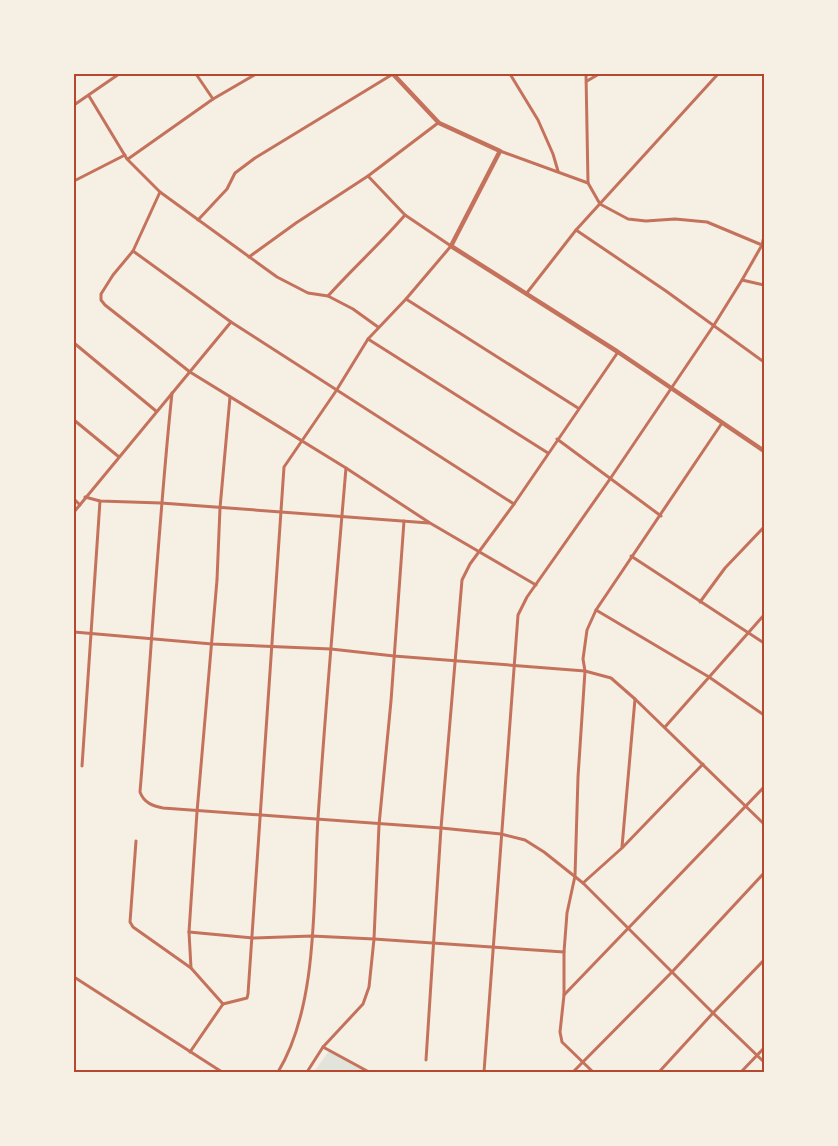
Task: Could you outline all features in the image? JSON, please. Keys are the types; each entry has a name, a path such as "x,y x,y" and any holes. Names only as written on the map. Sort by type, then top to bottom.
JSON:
{"street":[{"path":"109,74 111,78"},
{"path":"74,105 119,74"},
{"path":"196,74 213,99"},
{"path":"74,181 126,157 213,99 256,74"},
{"path":"198,220 227,189 235,172 393,74 439,123 500,151 588,183"},
{"path":"510,74 538,120 559,172"},
{"path":"586,74 588,183 600,204 628,219 707,222 762,245"},
{"path":"587,81 599,74"},
{"path":"526,294 576,230 718,74"},
{"path":"89,96 126,157 160,192 277,278 308,293 328,296 353,309 378,328"},
{"path":"249,257 368,176 439,123"},
{"path":"190,1052 223,1004 247,998 253,938 284,467 369,339 451,246 500,151"},
{"path":"368,176 405,215 672,387 765,451"},
{"path":"160,192 133,251 113,275 101,294 100,300 190,372 346,468 430,523 536,585"},
{"path":"328,296 405,215"},
{"path":"576,230 765,362"},
{"path":"484,1072 518,615 522,604 714,325 742,280 765,236"},
{"path":"133,251 231,322 514,504"},
{"path":"742,280 765,285"},
{"path":"406,299 578,408"},
{"path":"74,512 231,322"},
{"path":"369,339 548,453"},
{"path":"74,344 156,411"},
{"path":"426,1060 441,828 462,580 478,552 514,504 618,352"},
{"path":"172,393 161,503 153,639 140,792 146,802 154,806 197,812 501,834 531,844 583,883 765,1062"},
{"path":"191,968 189,932 197,812 230,397"},
{"path":"74,420 119,457"},
{"path":"593,1072 562,1042 560,1037 567,913 575,876 578,777 587,630 596,610 631,556 661,516 723,422"},
{"path":"557,439 661,516"},
{"path":"278,1072 291,1049 302,1016 312,936 318,820 346,468"},
{"path":"85,497 100,501 161,503 430,523"},
{"path":"74,500 80,505"},
{"path":"82,766 100,501"},
{"path":"307,1072 323,1047 366,999 369,987 374,939 379,825 391,702 404,521"},
{"path":"700,602 725,568 765,527"},
{"path":"631,556 765,643"},
{"path":"596,610 709,677 765,716"},
{"path":"665,727 765,615"},
{"path":"74,632 212,644 331,649 513,666 585,670 611,678 765,824"},
{"path":"622,848 635,699"},
{"path":"583,883 622,848 703,764"},
{"path":"564,995 765,787"},
{"path":"136,841 130,922 133,927 191,968 223,1004"},
{"path":"573,1072 672,972 765,873"},
{"path":"189,932 253,938 312,936 374,939 564,952"},
{"path":"659,1072 765,960"},
{"path":"74,977 222,1072"},
{"path":"323,1047 369,1072"},
{"path":"741,1072 765,1048"}],"shaded area":[{"path":"329,1051 367,1072 314,1072"}]}
